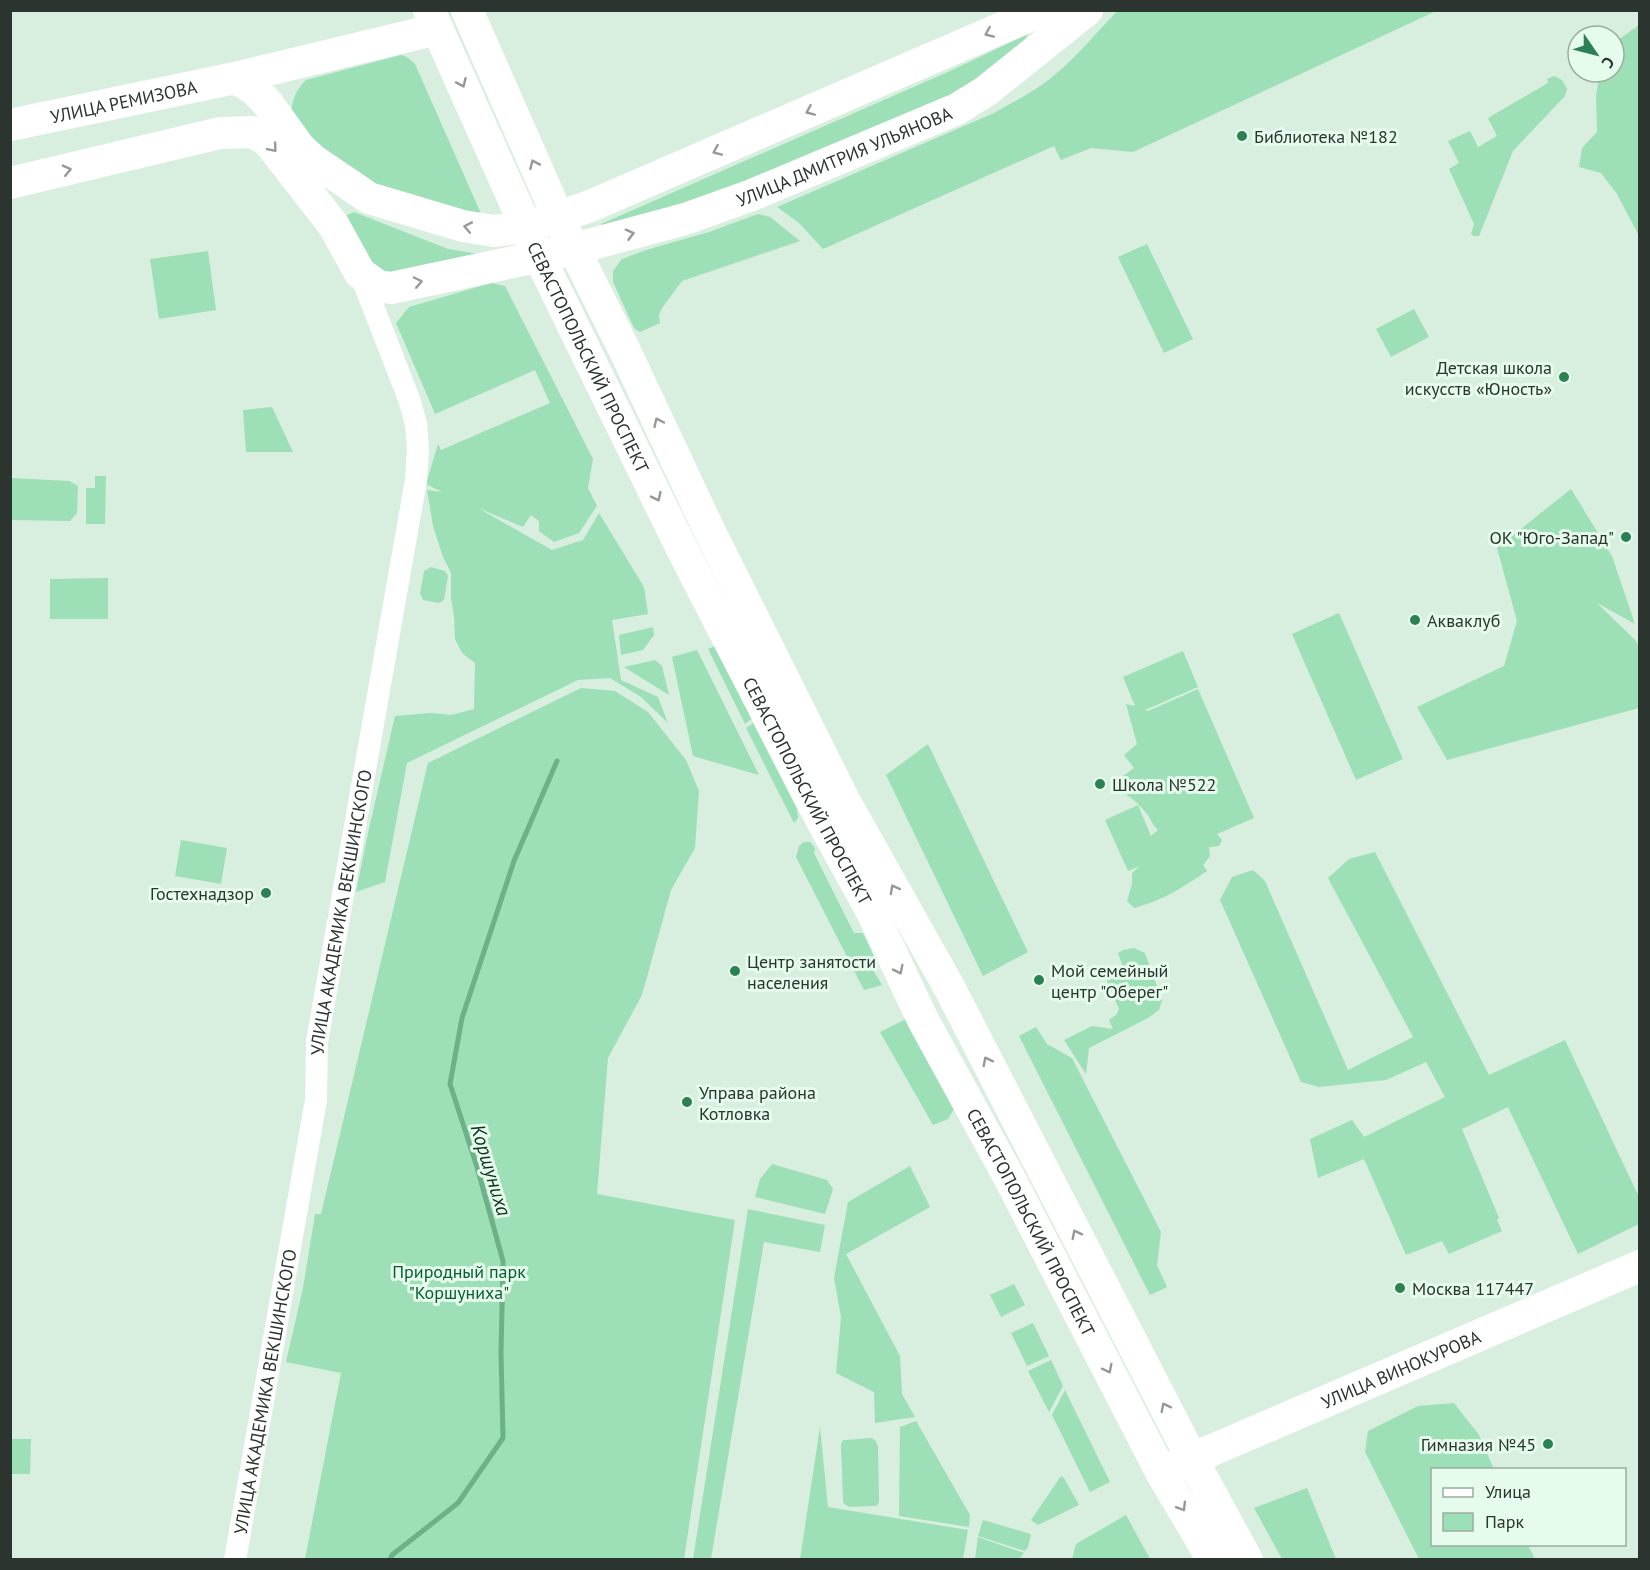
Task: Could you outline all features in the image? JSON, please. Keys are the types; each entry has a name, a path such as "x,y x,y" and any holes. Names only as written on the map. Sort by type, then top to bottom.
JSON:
{"main road":[{"name":"СЕВАСТОПОЛЬСКИЙ ПРОСПЕКТ","path":"467,10 558,217 625,351 710,532 844,800 949,987 1192,1460 1247,1560"},
{"path":"334,226 334,207 346,196 369,198 463,226 494,231 526,227 588,207 1043,10"},
{"name":"УЛИЦА ДМИТРИЯ УЛЬЯНОВА","path":"574,249 685,219 752,195 957,109 986,91 1087,10"},
{"name":"СЕВАСТОПОЛЬСКИЙ ПРОСПЕКТ","path":"433,20 538,256 683,551 821,819 871,910 923,1020 1009,1177 1204,1554"},
{"name":"УЛИЦА РЕМИЗОВА","path":"10,125 235,78 307,59 433,20"},
{"path":"285,126 287,94 294,76 307,59"},
{"path":"235,78 254,89 269,105 300,148 313,160 369,198"},
{"path":"220,133 234,126 239,116 235,78"},
{"path":"10,183 220,133 252,132 268,141 334,226 360,273 378,286 391,288 574,249"},
{"name":"УЛИЦА ВИНОКУРОВА","path":"1161,1472 1640,1266"},
{"path":"1204,1554 1218,1505"}],"street":[{"name":"УЛИЦА АКАДЕМИКА ВЕКШИНСКОГО","path":"235,1560 316,1100 317,1042 416,480 418,449 416,424 409,399 360,273"}],"green space":[{"path":"1118,10 1436,11 1133,152 1091,148 1061,160 1054,146 823,249 799,223 777,207 994,113 1023,97 1060,70"},
{"path":"1639,25 1639,236 1617,194 1601,173 1579,167 1582,148 1597,132 1598,84 1626,84 1626,34"},
{"path":"1028,34 1023,44 950,98 683,207 603,227 601,224 950,71"},
{"path":"401,55 415,64 482,216 368,183 320,154 291,112 296,94 306,80"},
{"path":"1554,76 1562,80 1567,89 1565,96 1513,151 1479,236 1474,236 1471,234 1474,224 1449,169 1459,163 1448,141 1470,131 1478,147 1497,136 1488,118 1548,83 1547,79"},
{"path":"354,212 448,249 484,255 394,276 375,274 341,218"},
{"path":"758,214 770,217 800,241 682,281 662,308 659,315 660,323 640,332 634,328 613,282 613,271 622,259"},
{"path":"1147,244 1193,339 1164,353 1118,257"},
{"path":"208,251 216,310 159,319 150,259"},
{"path":"491,283 505,286 593,459 588,488 597,506 579,533 554,542 539,531 539,521 531,515 523,527 478,508 552,550 583,540 599,513 644,587 648,614 612,620 621,680 658,697 668,723 641,697 610,678 578,680 407,763 385,882 356,892 395,716 431,713 451,715 474,709 475,663 462,653 455,639 451,573 433,526 427,490 442,492 426,484 438,444 441,450 550,403 535,370 435,414 396,323 409,307"},
{"path":"1414,309 1429,337 1391,357 1376,329"},
{"path":"272,407 293,452 246,452 243,410"},
{"path":"95,476 106,476 105,524 86,524 86,488 95,488"},
{"path":"11,478 69,481 78,486 77,513 70,521 11,520"},
{"path":"1571,489 1612,556 1635,624 1597,603 1637,642 1640,656 1639,708 1447,760 1417,707 1504,666 1517,621 1497,548"},
{"path":"431,567 445,571 448,576 444,600 439,603 423,600 420,593 424,571"},
{"path":"108,578 108,619 50,619 50,579"},
{"path":"1339,613 1403,759 1356,780 1292,634"},
{"path":"653,627 654,635 643,650 621,655 619,635"},
{"path":"715,646 753,718 745,724 708,649"},
{"path":"697,650 759,775 693,756 672,657"},
{"path":"1183,651 1198,687 1145,710 1148,711 1198,689 1254,818 1217,834 1222,840 1219,846 1209,847 1210,856 1203,865 1207,871 1181,888 1134,908 1127,901 1132,884 1132,873 1140,866 1128,871 1105,820 1138,805 1151,836 1158,830 1141,807 1121,791 1123,776 1134,768 1124,755 1137,744 1126,704 1135,706 1123,677"},
{"path":"655,660 662,666 669,695 624,667"},
{"name":"Природный парк \"Коршуниха\"","path":"581,688 615,691 648,712 686,760 699,791 695,848 671,890 642,995 608,1058 597,1194 735,1220 684,1559 305,1559 341,1373 286,1362 303,1288 315,1214 321,1214 428,763"},
{"path":"753,723 797,809 798,818 794,823 746,728"},
{"path":"928,744 1028,952 983,976 886,775"},
{"path":"181,840 227,848 221,884 175,876"},
{"path":"804,842 810,842 815,848 814,853 854,933 863,933 877,963 872,968 882,985 864,990 796,857 799,846"},
{"path":"1375,852 1489,1075 1565,1040 1639,1197 1639,1224 1578,1254 1508,1107 1462,1129 1499,1218 1497,1220 1502,1231 1449,1254 1442,1241 1406,1255 1364,1159 1318,1178 1310,1139 1352,1120 1364,1137 1445,1097 1426,1062 1386,1080 1319,1087 1301,1082 1220,900 1232,877 1253,870 1265,881 1348,1070 1413,1037 1328,878 1349,859"},
{"path":"1134,948 1145,953 1162,1000 1159,1010 1089,1048 1086,1074 1064,1040 1092,1026 1113,1029 1109,1020 1117,1014 1119,1009 1105,976 1117,970 1122,964 1118,953"},
{"path":"910,1017 957,1104 948,1119 933,1125 880,1032"},
{"path":"1036,1027 1047,1044 1072,1058 1161,1232 1157,1265 1167,1287 1150,1295 1019,1036"},
{"path":"772,1164 827,1180 833,1189 825,1214 755,1197 760,1179"},
{"path":"910,1166 930,1207 846,1254 900,1356 902,1394 915,1417 875,1423 874,1392 836,1373 841,1317 834,1278 848,1202"},
{"path":"748,1209 825,1225 820,1252 764,1242 711,1559 693,1559"},
{"path":"1014,1284 1025,1305 1001,1317 990,1295"},
{"path":"1033,1323 1049,1356 1027,1366 1011,1333"},
{"path":"1051,1360 1063,1386 1049,1412 1028,1371"},
{"path":"1065,1390 1110,1482 1090,1492 1052,1415"},
{"path":"1454,1403 1479,1435 1494,1468 1431,1468 1431,1546 1528,1546 1535,1559 1419,1559 1365,1452 1368,1431 1418,1406"},
{"path":"916,1421 970,1515 969,1527 899,1516 900,1427"},
{"path":"820,1427 828,1507 968,1530 963,1559 800,1559"},
{"path":"871,1438 878,1446 879,1502 875,1506 849,1507 844,1504 843,1500 841,1444 843,1440"},
{"path":"11,1439 31,1439 30,1474 11,1474"},
{"path":"1061,1476 1079,1505 1038,1525 1031,1520"},
{"path":"1307,1488 1336,1559 1282,1559 1254,1508"},
{"path":"1126,1515 1150,1559 1072,1559 1076,1544"},
{"path":"983,1520 1031,1534 1028,1547 1025,1551 978,1536"},
{"path":"978,1537 1024,1553 1019,1559 975,1559"}],"waterway":[{"name":"Коршуниха","path":"390,1560 392,1555 458,1503 503,1438 501,1353 503,1261 477,1167 450,1084 462,1018 514,861 557,761"}],"place":[{"name":"Библиотека №182","path":"1242,136"},
{"name":"Детская школа искусств «Юность»","path":"1564,377"},
{"name":"ОК \"Юго-Запад\"","path":"1626,537"},
{"name":"Акваклуб","path":"1415,620"},
{"name":"Школа №522","path":"1100,784"},
{"name":"Гостехнадзор","path":"266,893"},
{"name":"Центр занятости населения","path":"735,971"},
{"name":"Мой семейный центр \"Оберег\"","path":"1039,980"},
{"name":"Управа района Котловка","path":"687,1102"},
{"name":"Москва 117447","path":"1400,1288"},
{"name":"Гимназия №45","path":"1548,1444"}]}
